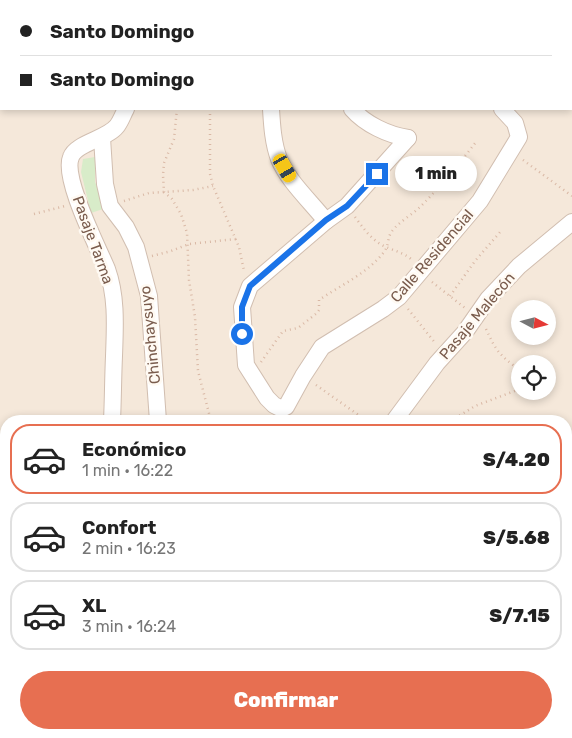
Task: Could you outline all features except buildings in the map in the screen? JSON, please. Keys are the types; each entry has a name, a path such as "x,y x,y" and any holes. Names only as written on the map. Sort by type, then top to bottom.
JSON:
{"street":[{"path":"102,138 117,127 126,110"},
{"path":"271,110 279,159 290,177 326,220"},
{"path":"246,365 242,307 250,286 326,220 347,206 408,138 394,136 357,115 353,110"},
{"name":"Calle Residencial","path":"246,365 267,398 280,408 286,407 303,376 326,343 383,310 399,297 480,201 519,137 515,123 503,110"},
{"name":"Pasaje Tarma","path":"102,138 74,152 70,159 70,169 78,203 108,271 112,293 116,318 112,415"},
{"name":"Chinchaysuyo","path":"102,138 105,184 110,206 126,227 136,247 149,296 158,415"},
{"name":"Pasaje Malecón","path":"399,415 444,355 465,332 488,299 519,266 572,222"}],"path":[{"path":"177,110 174,139 164,163 164,192 172,199 181,214 187,233 198,371 209,415"},
{"path":"210,110 210,174 213,186 236,239 250,286"},
{"path":"246,365 262,362 283,331 298,328 318,313 319,300 368,268 387,248 391,232 420,207 453,171 476,142"},
{"path":"510,150 572,196"},
{"path":"110,206 149,193 193,190 213,186"},
{"path":"34,214 78,203"},
{"path":"347,206 369,235 387,248 407,256 422,269 432,282 476,316 485,326 495,349 511,364"},
{"path":"450,296 474,261 501,231"},
{"path":"139,260 188,244 236,239"},
{"path":"399,297 444,355"},
{"path":"303,376 359,415"},
{"path":"461,415 475,406 511,392"}],"shaded area":[{"path":"0,110 572,110 572,415 0,415"}],"green space":[{"path":"95,157 95,182 106,208 91,213 81,172 83,159"}],"route":[{"path":"242,334 242,307 250,286 278,264 326,220 347,206 377,174"}]}
